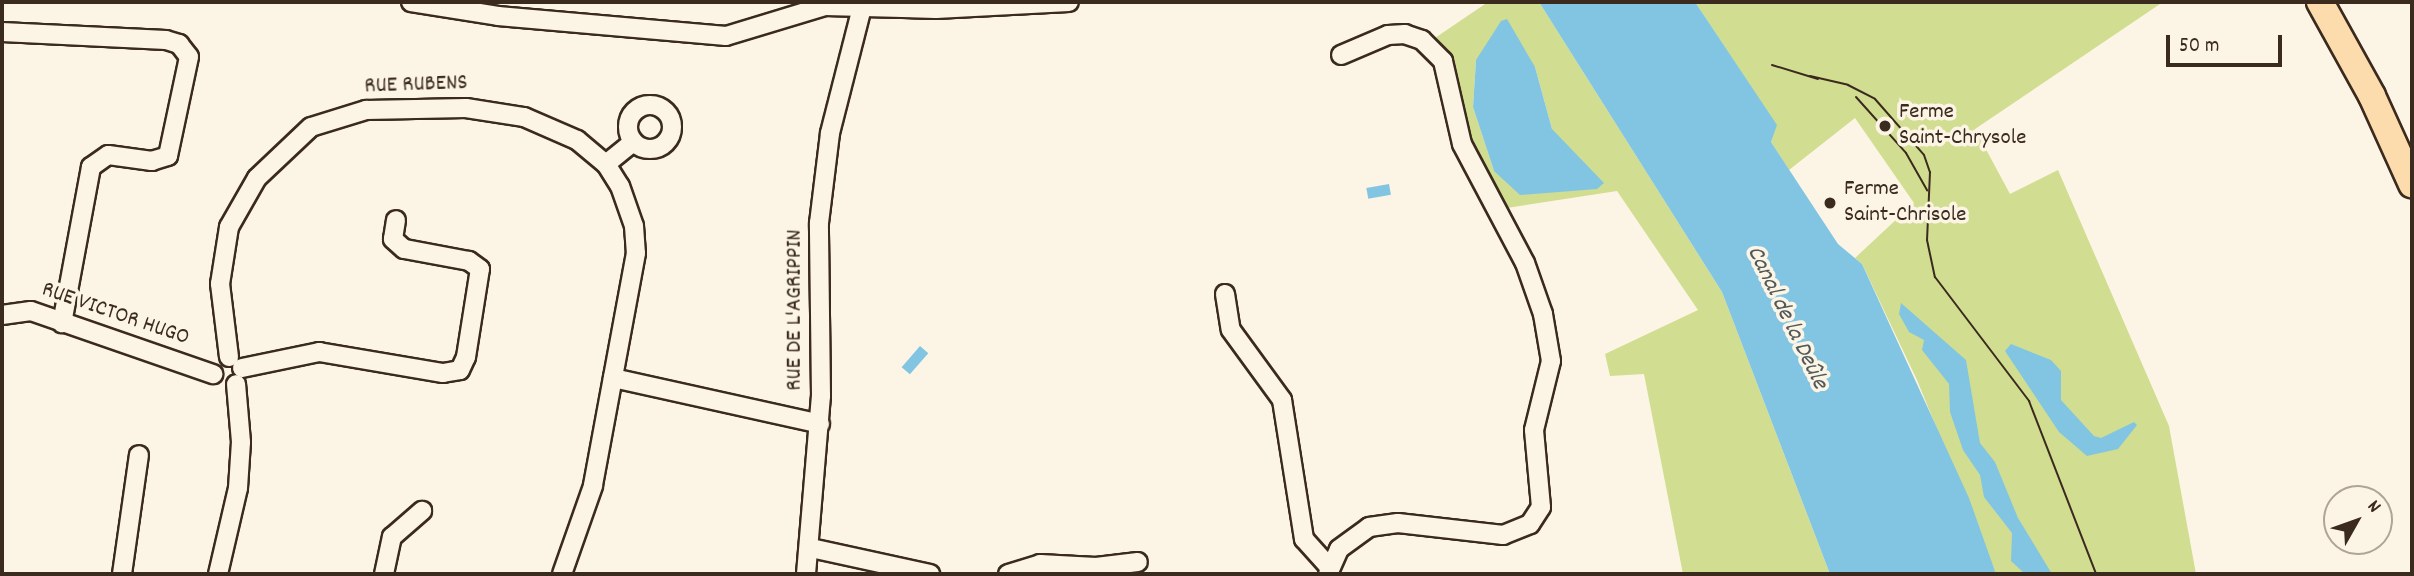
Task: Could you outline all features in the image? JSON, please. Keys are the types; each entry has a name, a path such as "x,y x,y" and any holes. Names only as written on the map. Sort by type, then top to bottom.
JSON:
{"main road":[{"path":"2319,2 2372,96 2412,184"}],"street":[{"path":"411,2 498,16 711,36 759,29 825,6 961,9 1069,2"},
{"name":"RUE DE L'AGRIPPIN","path":"806,574 811,548 820,424 819,223 830,133 862,7"},
{"path":"2,32 166,40 179,44 189,57 168,156 152,161 108,155 90,167 62,323"},
{"path":"1225,294 1231,330 1282,400 1304,539 1329,571 1346,541 1378,524 1503,535 1530,524 1541,507 1534,430 1551,361 1543,314 1525,263 1462,144 1443,61 1422,40 1405,34 1388,35 1341,55"},
{"name":"RUE RUBENS","path":"236,370 220,284 229,227 257,178 311,127 384,108 495,110 561,131 606,164 626,197 636,240 596,470 562,574"},
{"path":"606,164 633,142"},
{"path":"218,574 238,488 241,424 236,370 319,352 443,373 460,370 466,357 480,269 469,261 404,249 393,239 396,220"},
{"name":"RUE VICTOR HUGO","path":"2,315 25,310 213,374 220,385 236,370 218,360 213,374"},
{"path":"613,378 820,424"},
{"path":"122,574 139,455"},
{"path":"384,574 392,537 422,511"},
{"path":"811,548 930,574"},
{"path":"1008,574 1040,564 1096,567 1138,562"}],"green space":[{"path":"1488,2 1539,2 1722,292 1830,574 1683,574 1644,374 1610,376 1605,354 1698,310 1617,191 1507,208 1481,167 1432,40","holes":["1476,60 1535,67 1552,129 1494,171 1473,107"]},
{"path":"1695,2 2163,2 1975,129 2010,194 2058,170 2169,426 2196,574 1996,574 1917,380 1862,264 1855,258 1914,203 1855,118 1789,170 1771,142 1776,125"}],"water":[{"name":"Canal de la Deûle","path":"1539,2 1695,2 1777,125 1771,142 1838,244 1862,264 1969,498 1996,574 1830,574 1722,292"},
{"path":"1507,19 1535,67 1552,129 1604,183 1597,189 1520,195 1494,171 1473,107 1476,60 1501,21"},
{"path":"1389,184 1391,195 1368,199 1366,188"},
{"path":"1901,303 1966,360 1980,443 1995,462 2018,518 2052,574 2025,574 2011,561 2012,533 1984,497 1980,475 1963,450 1950,412 1949,384 1922,350 1924,340 1909,332 1899,314"},
{"path":"2011,344 2051,360 2061,371 2061,400 2094,436 2101,438 2134,422 2137,425 2118,449 2087,456 2059,432 2005,351"},
{"path":"920,346 928,353 910,374 902,367"}],"tram line":[{"path":"1772,65 1818,79"},
{"path":"1810,76 1848,85 1875,99 1924,155 1930,172 1927,240 1935,277 2029,401 2096,574"},
{"path":"1856,97 1906,153 1927,190"}],"place":[{"name":"Ferme Saint-Chrysole","path":"1885,126"},
{"name":"Ferme Saint-Chrisole","path":"1830,203"}]}
